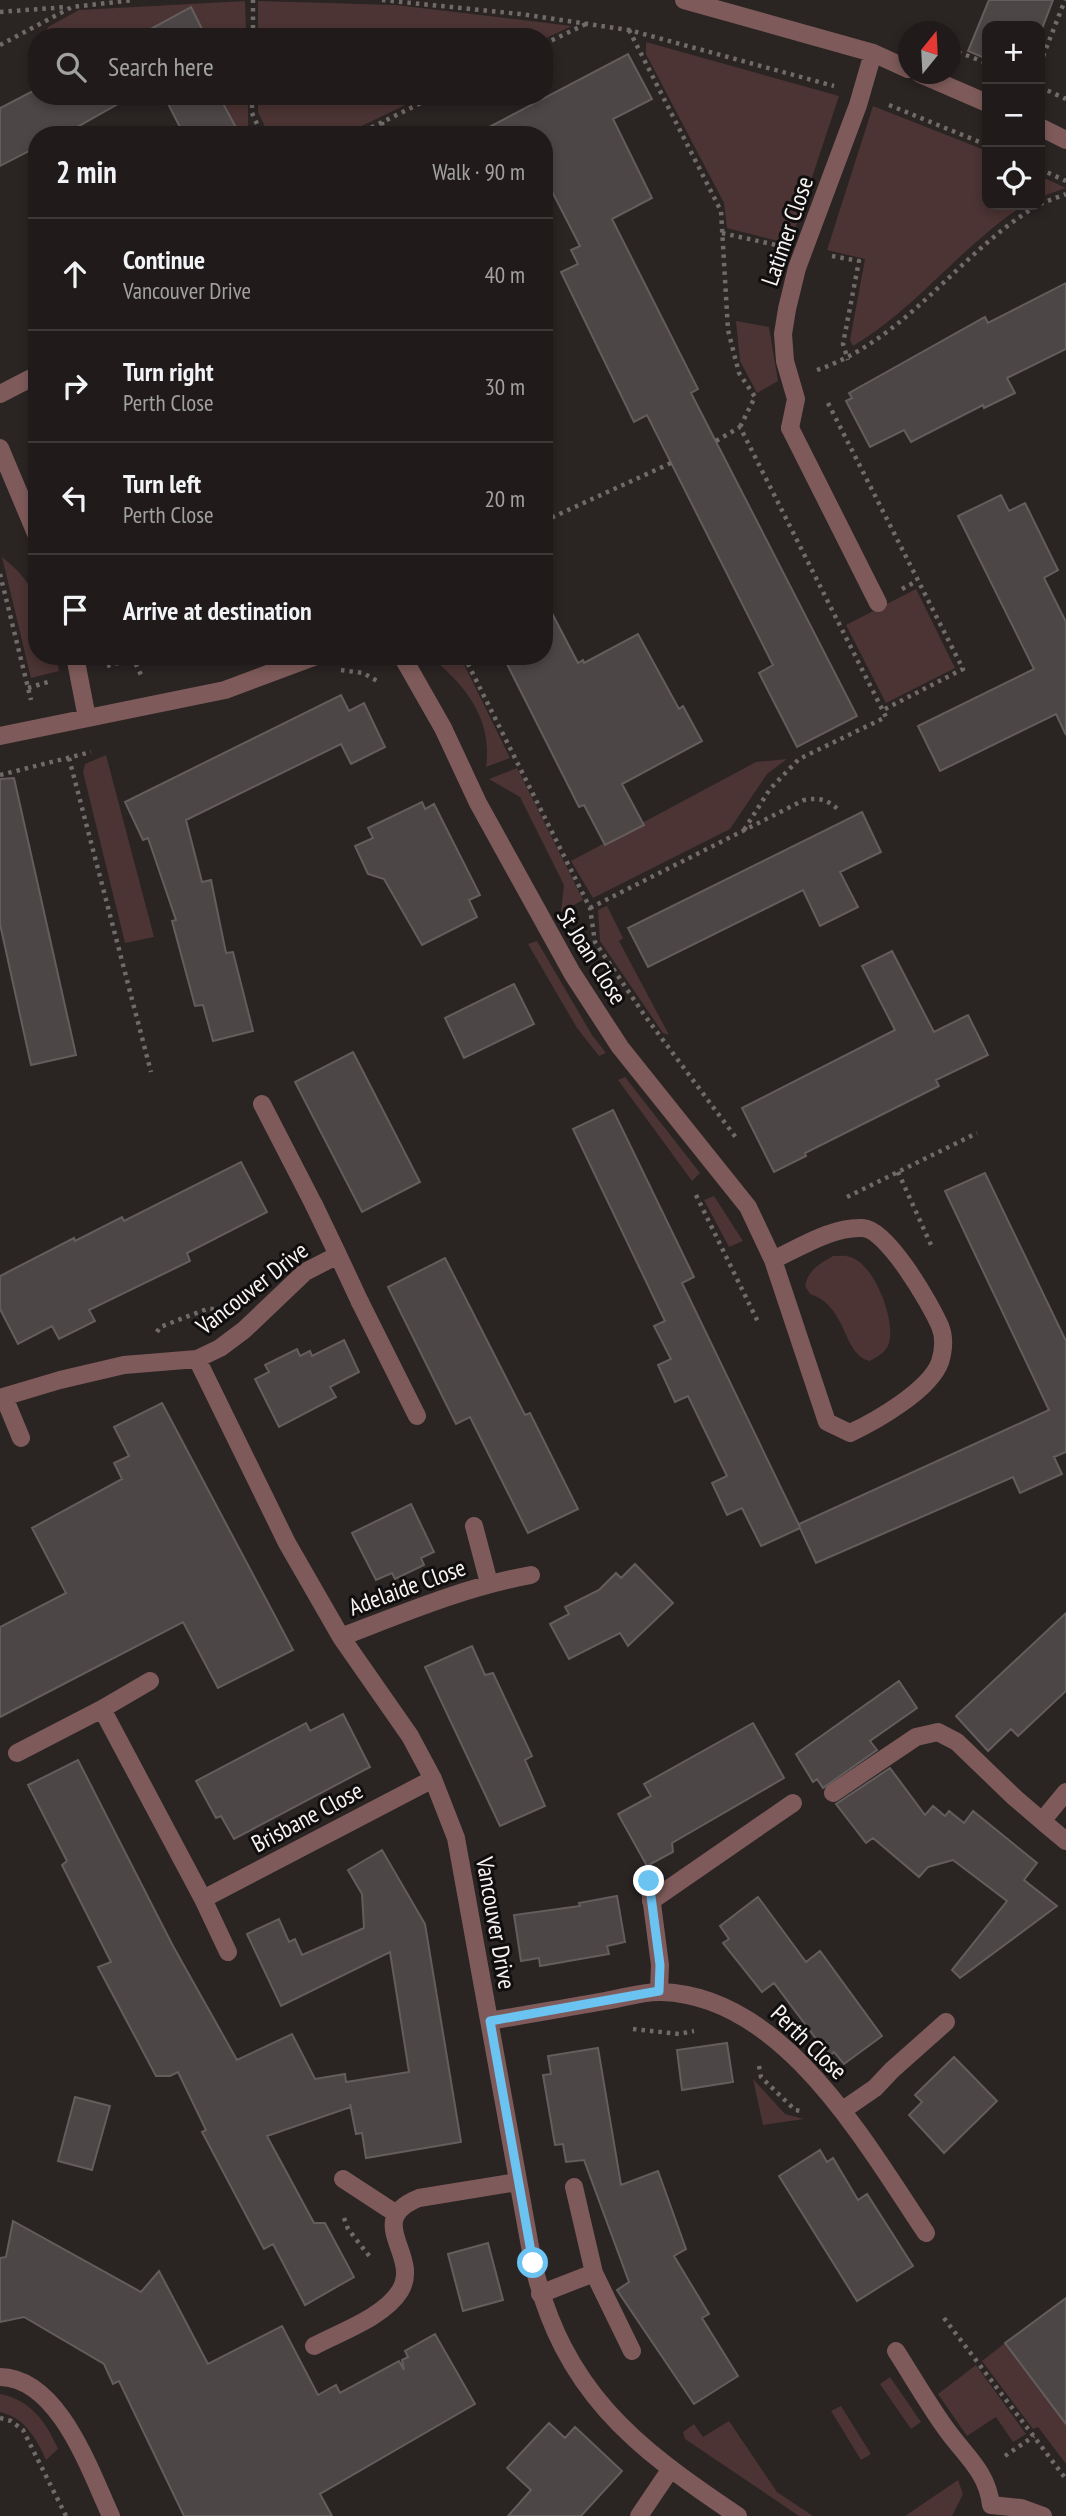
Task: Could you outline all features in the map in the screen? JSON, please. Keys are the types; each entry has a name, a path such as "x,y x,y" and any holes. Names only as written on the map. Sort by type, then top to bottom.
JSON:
{"street":[{"path":"684,0 873,53 898,64"},
{"name":"Latimer Close","path":"873,53 861,94 797,268 783,334 785,361 796,399 790,428 878,603"},
{"path":"943,84 982,101"},
{"path":"1045,130 1066,140"},
{"path":"0,394 28,380"},
{"path":"0,449 28,515"},
{"path":"77,665 87,718"},
{"path":"0,736 225,690 292,665"},
{"name":"St Joan Close","path":"407,665 443,728 478,803 572,973 620,1047 748,1207 773,1259 827,1422 850,1433 873,1422 930,1380 944,1345 939,1325 894,1250 880,1234 864,1227 835,1232 773,1259"},
{"name":"Vancouver Drive","path":"262,1104 417,1416"},
{"name":"Vancouver Drive","path":"2,1398 60,1380 141,1364 197,1359 220,1348 305,1272 338,1255"},
{"name":"Vancouver Drive","path":"197,1359 287,1543 341,1637 410,1736 433,1779 456,1838 517,2182 540,2294 564,2353 601,2406 670,2470 738,2516"},
{"path":"2,1398 21,1438"},
{"name":"Adelaide Close","path":"474,1526 489,1583"},
{"name":"Adelaide Close","path":"341,1637 443,1597 489,1583 531,1575"},
{"path":"17,1753 150,1681"},
{"path":"102,1709 203,1899 228,1952"},
{"path":"833,1793 916,1737 938,1732 957,1742 1014,1797 1066,1841"},
{"name":"Brisbane Close","path":"203,1899 433,1779"},
{"path":"1042,1821 1066,1792"},
{"path":"651,1900 793,1803"},
{"path":"649,1881 660,1965 659,1991"},
{"name":"Perth Close","path":"490,2021 659,1991 688,1993 718,2003 751,2020 842,2110 926,2234"},
{"name":"Perth Close","path":"842,2110 875,2088 946,2022"},
{"path":"343,2179 395,2213"},
{"path":"314,2346 382,2309 402,2289 405,2280 404,2260 393,2226 395,2213 405,2204 419,2198 517,2182"},
{"path":"574,2187 594,2273 632,2351"},
{"path":"540,2294 594,2273"},
{"path":"896,2351 946,2428 982,2472 989,2488 988,2511 1021,2508 1043,2516"},
{"path":"0,2377 29,2384 45,2397 63,2418 111,2516"},
{"path":"639,2516 670,2470"}],"path":[{"path":"0,12 134,0"},
{"path":"253,0 253,28"},
{"path":"382,0 629,30 861,94 982,143"},
{"path":"1045,51 1065,0"},
{"path":"32,28 72,6"},
{"path":"553,40 587,24"},
{"path":"0,46 28,30"},
{"path":"629,30 721,211 728,330 739,373 754,397 740,427 716,441"},
{"path":"961,53 982,61"},
{"path":"1045,89 1066,99"},
{"path":"252,105 252,113 258,126"},
{"path":"375,126 417,105"},
{"path":"1045,171 1066,181"},
{"path":"1045,202 1066,194"},
{"path":"812,372 848,360 883,338 1010,222 1029,210"},
{"path":"824,396 962,669 883,710"},
{"path":"740,427 886,717 799,759 770,789 744,830"},
{"path":"553,517 671,463"},
{"path":"0,574 38,728"},
{"path":"468,665 590,908 595,942 645,1016 698,1084 741,1146"},
{"path":"337,670 363,673 383,684"},
{"path":"0,775 95,751"},
{"path":"69,758 151,1072"},
{"path":"590,908 744,830 816,798 829,801 840,810"},
{"path":"835,1232 824,1208 977,1133"},
{"path":"695,1193 761,1327"},
{"path":"141,1364 160,1328 207,1309 235,1309 259,1315"},
{"path":"631,2028 645,2032 679,2034 698,2030"},
{"path":"757,2055 761,2077 795,2110 808,2112"},
{"path":"944,2318 1066,2479"},
{"path":"0,2418 11,2421 23,2430 66,2516"}],"shaded area":[{"path":"245,1 246,28 201,28 190,7 152,28 48,28 79,10"},
{"path":"258,1 396,5 572,26 553,35 553,28 258,28"},
{"path":"646,42 839,96 790,244 727,228 724,203 646,54"},
{"path":"224,105 248,105 248,126 235,126"},
{"path":"258,105 405,105 362,126 265,126 258,112"},
{"path":"873,106 982,149 982,210 1017,210 980,239 898,314 853,346 850,340 865,259 827,250"},
{"path":"1045,178 1066,188 1045,195"},
{"path":"736,321 769,327 778,381 757,393 740,361"},
{"path":"2,557 28,584 28,665 58,665 59,671 31,678"},
{"path":"916,589 955,668 886,703 846,625"},
{"path":"440,665 464,665 510,758 486,767 487,750 481,718 465,691"},
{"path":"106,755 154,937 125,943 83,772 85,764"},
{"path":"787,759 767,774 730,829 593,898 571,861 756,762"},
{"path":"517,768 583,900 561,912 564,885 520,797 489,779"},
{"path":"607,906 623,938 619,941 669,1035 663,1033 600,941 598,910"},
{"path":"537,941 592,1035 606,1053 599,1056 577,1028 528,944"},
{"path":"625,1077 700,1173 692,1181 618,1080"},
{"path":"714,1196 743,1241 729,1247 704,1200"},
{"path":"833,1256 848,1256 859,1261 875,1281 886,1307 889,1343 884,1352 870,1361 854,1350 831,1309 810,1294 805,1286 811,1272"},
{"path":"753,2079 785,2114 804,2119 763,2125"},
{"path":"1005,2343 1066,2392 1066,2464 1038,2427 1033,2429 982,2361"},
{"path":"976,2365 1026,2434 1013,2442 996,2417 967,2436 938,2394"},
{"path":"890,2377 921,2422 911,2429 880,2384"},
{"path":"0,2394 20,2401 43,2421 58,2449 46,2460 29,2430 16,2419 0,2412"},
{"path":"841,2406 871,2454 861,2460 831,2411"},
{"path":"729,2421 777,2492 813,2516 799,2516 685,2439 683,2432 694,2424 703,2437"},
{"path":"958,2480 963,2494 952,2516 905,2516"}],"building":[{"path":"989,0 1053,0 1045,21 982,21 982,57 968,51"},
{"path":"191,7 202,28 152,28"},
{"path":"628,54 652,99 613,119 652,198 612,219 698,389 691,393 857,716 797,747 759,673 773,665 647,415 634,422 561,272 578,264 571,250 580,246 553,194 553,126 491,126 531,105 553,105 553,93"},
{"path":"28,94 28,105 116,105 79,126 28,126 28,152 0,166 0,108"},
{"path":"169,105 224,105 235,126 179,126"},
{"path":"1066,283 1066,349 1007,378 1015,393 984,408 983,405 911,442 904,430 870,447 846,401 852,398 849,393 985,317 988,323"},
{"path":"1001,495 1009,511 1025,503 1058,570 1044,578 1066,622 1066,735 1056,714 940,771 918,726 1034,669 958,516"},
{"path":"553,615 578,663 583,660 584,663 638,634 679,709 683,706 702,741 622,784 644,825 605,845 584,805 579,807 508,665 553,665"},
{"path":"341,695 349,711 364,703 385,747 351,764 341,744 186,820 202,882 211,880 226,953 233,952 253,1031 213,1041 203,1005 195,1006 172,921 176,920 148,838 143,840 125,802"},
{"path":"14,778 76,1055 31,1065 0,924 0,779"},
{"path":"422,802 425,809 434,804 480,895 469,900 477,917 422,945 384,879 368,874 355,846 373,838 368,828"},
{"path":"862,812 881,852 840,872 858,907 820,926 803,890 648,967 628,928"},
{"path":"892,951 934,1032 968,1015 988,1055 936,1080 939,1086 805,1153 806,1156 774,1172 742,1108 895,1030 862,966"},
{"path":"514,984 534,1024 464,1058 445,1018"},
{"path":"353,1052 420,1182 362,1212 295,1082"},
{"path":"613,1110 694,1277 682,1283 800,1527 799,1524 1049,1410 945,1191 985,1173 1066,1341 1066,1452 1054,1457 1062,1474 1020,1493 1013,1477 816,1563 800,1528 761,1546 742,1508 727,1515 712,1483 727,1476 688,1396 675,1402 658,1365 671,1359 654,1326 665,1321 573,1129"},
{"path":"241,1162 267,1212 187,1253 190,1261 89,1310 95,1321 59,1339 52,1326 18,1344 0,1309 0,1276 74,1238 75,1241 122,1217 124,1221"},
{"path":"445,1258 525,1415 530,1413 578,1509 528,1533 470,1417 456,1424 388,1287"},
{"path":"344,1340 359,1372 330,1387 336,1397 279,1427 255,1379 269,1372 265,1365 297,1349 300,1356 310,1351 312,1356"},
{"path":"162,1403 293,1650 218,1688 183,1622 0,1717 0,1627 66,1593 32,1528 122,1479 114,1463 129,1456 114,1427"},
{"path":"411,1504 434,1552 421,1558 424,1565 395,1579 392,1573 376,1580 352,1533"},
{"path":"635,1564 673,1603 628,1646 620,1633 569,1659 550,1624 569,1614 565,1607 599,1590 616,1573 621,1578"},
{"path":"1066,1613 1066,1691 1018,1736 1011,1729 988,1751 956,1716"},
{"path":"472,1646 485,1675 493,1673 532,1756 525,1760 545,1806 500,1826 425,1667"},
{"path":"899,1681 917,1708 870,1741 877,1750 823,1788 817,1779 813,1782 796,1754"},
{"path":"343,1714 370,1767 234,1839 221,1816 216,1818 196,1781 306,1723 310,1731"},
{"path":"753,1723 784,1778 672,1843 673,1852 647,1866 618,1814 651,1796 644,1784"},
{"path":"78,1760 173,1946 237,2060 292,2034 315,2079 345,2074 346,2082 409,2072 390,1952 281,2006 247,1934 279,1919 289,1942 295,1939 302,1955 364,1928 362,1894 348,1870 382,1850 425,1924 461,2142 366,2158 362,2133 356,2134 351,2107 267,2136 314,2223 325,2223 354,2277 305,2305 273,2244 264,2249 202,2132 206,2130 178,2072 170,2076 156,2076 98,1967 111,1962 62,1865 67,1861 28,1785"},
{"path":"890,1768 925,1815 933,1806 945,1816 949,1811 964,1823 973,1811 1037,1863 1024,1880 1057,1906 960,1978 952,1970 1007,1901 953,1860 928,1867 919,1877 873,1838 866,1843 836,1804"},
{"path":"617,1896 625,1942 607,1946 609,1954 540,1966 539,1958 521,1961 514,1915 580,1906 579,1903"},
{"path":"758,1897 806,1962 820,1951 882,2036 844,2064 834,2052 829,2056 774,1983 762,1992 723,1943 729,1939 720,1926"},
{"path":"727,2043 733,2082 682,2090 677,2050"},
{"path":"598,2048 621,2185 658,2171 686,2249 674,2256 709,2314 702,2318 738,2376 694,2404 617,2290 629,2282 584,2160 566,2162 563,2144 555,2145 543,2075 551,2074 548,2056"},
{"path":"954,2057 997,2101 944,2153 909,2115 922,2102 915,2095"},
{"path":"75,2097 110,2106 92,2170 58,2161"},
{"path":"820,2150 827,2162 833,2158 858,2200 867,2194 913,2266 857,2301 779,2176"},
{"path":"13,2221 141,2292 159,2271 208,2364 282,2326 318,2395 336,2385 340,2393 399,2361 404,2370 402,2360 408,2357 405,2351 435,2334 475,2404 320,2494 332,2516 184,2516 119,2381 113,2384 104,2364 24,2317 0,2322 0,2258 6,2257"},
{"path":"488,2243 503,2300 463,2311 448,2254"},
{"path":"1066,2298 1066,2424 1005,2343"},
{"path":"549,2423 565,2438 575,2427 622,2471 581,2516 508,2516 531,2490 507,2468"}],"route":[{"path":"533,2263 508,2138 490,2021 659,1991 660,1965 649,1881"}]}
